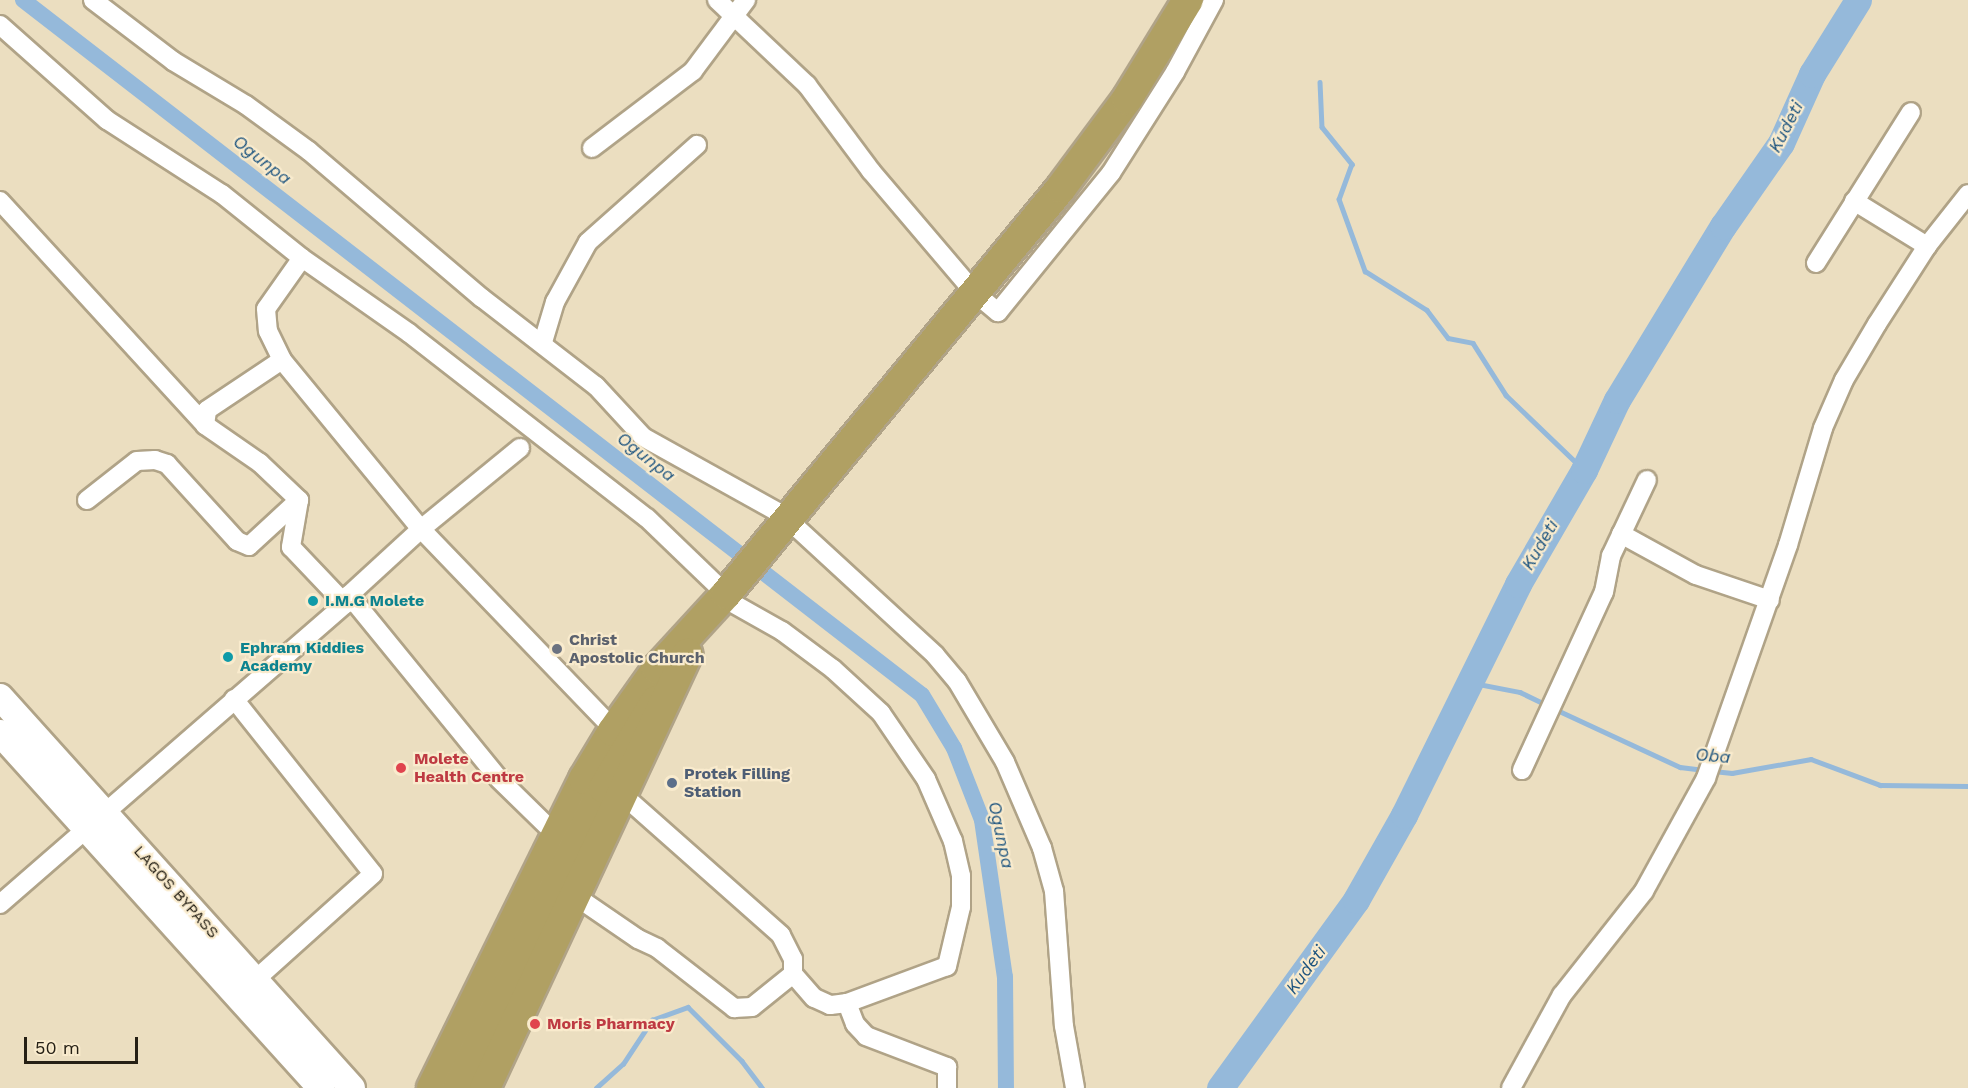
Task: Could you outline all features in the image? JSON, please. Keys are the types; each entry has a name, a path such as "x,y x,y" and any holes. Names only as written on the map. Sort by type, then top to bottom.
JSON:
{"highway":[{"path":"981,299 1127,99 1188,0"},
{"path":"485,1088 531,989 611,792 613,731 734,593 1125,130 1204,0"},
{"path":"411,1088 546,825 604,719 643,673 682,650"},
{"path":"458,1088 682,650"},
{"path":"432,1088 611,792"}],"main road":[{"name":"LAGOS BYPASS","path":"0,698 96,822 321,1088"},
{"name":"LAGOS BYPASS","path":"0,733 96,822 255,980 352,1088"}],"street":[{"path":"93,0 173,61 282,130 482,298 543,342 596,386 643,437 788,527 942,664 981,717 1005,762 1042,848 1054,891 1064,1026 1075,1088"},
{"path":"717,0 807,85 871,171 981,299 998,312 1111,173 1175,72 1214,0"},
{"path":"592,148 693,71 746,0"},
{"path":"0,25 107,120 222,194 302,258 409,333 647,518 734,593 833,669 881,713 909,750 953,841 961,876 961,907 947,966 848,1003 830,1005 814,998 793,974 793,959 781,935 611,792 585,902 531,989 494,1088"},
{"path":"1816,263 1911,112"},
{"path":"543,342 555,302 588,242 697,145"},
{"path":"1511,1088 1548,1016 1644,891 1706,778 1770,600 1822,428 1844,380 1927,246 1968,194"},
{"path":"0,201 205,425 260,463 299,500"},
{"path":"1854,201 1927,246"},
{"path":"302,258 266,309 268,331 282,360 422,529 604,719"},
{"path":"205,425 207,410 282,360"},
{"path":"0,904 347,600 422,529 520,448"},
{"path":"87,500 137,461 155,460 167,464 237,541 249,546 299,500"},
{"path":"1522,770 1604,592 1606,569 1647,480"},
{"path":"299,500 291,547 347,600 500,779 546,825"},
{"path":"1622,534 1696,575 1770,600"},
{"path":"234,699 373,874 255,980"},
{"path":"585,902 638,939 657,948 734,1008 752,1006 793,974"},
{"path":"848,1003 855,1024 866,1036 886,1046 938,1060 946,1067 947,1088"}],"waterway":[{"name":"Ogunpa","path":"23,0 922,695 954,748 982,820 1005,977 1006,1088"},
{"name":"Kudeti","path":"1220,1088 1356,900 1404,815 1518,584 1584,470 1617,400 1723,226 1781,143 1812,74 1858,0"},
{"path":"1320,82 1322,127 1352,164 1339,199 1365,271 1427,310 1448,338 1473,343 1506,395 1584,470"},
{"name":"Oba","path":"1468,682 1520,692 1547,705"},
{"name":"Oba","path":"1555,709 1680,767 1704,770"},
{"name":"Oba","path":"1713,771 1732,773 1811,759 1880,785 1968,786"},
{"path":"596,1088 623,1064 652,1020 688,1007 742,1061 762,1088"}],"place":[{"name":"I.M.G Molete","path":"313,601"},
{"name":"Christ Apostolic Church","path":"557,649"},
{"name":"Ephram Kiddies Academy","path":"228,657"},
{"name":"Molete Health Centre","path":"401,768"},
{"name":"Protek Filling Station","path":"672,783"},
{"name":"Moris Pharmacy","path":"535,1024"}]}
